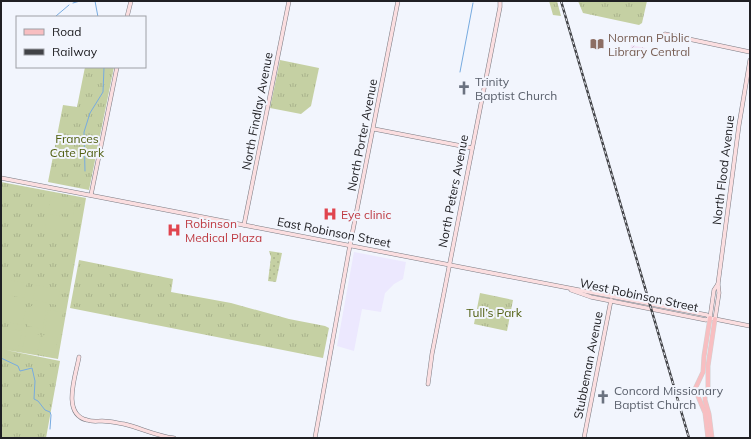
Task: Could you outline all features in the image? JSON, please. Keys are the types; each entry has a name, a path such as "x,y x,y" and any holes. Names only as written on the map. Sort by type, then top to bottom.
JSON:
{"main road":[{"name":"North Flood Avenue","path":"698,384 703,372 710,318"},
{"name":"North Flood Avenue","path":"708,388 708,366 715,319"},
{"path":"708,438 705,413 695,389 698,384 703,383 708,388 706,403 710,414 712,438"},
{"path":"696,393 700,396 706,394"}],"street":[{"path":"127,16 131,1"},
{"name":"North Findlay Avenue","path":"244,225 289,1"},
{"name":"North Porter Avenue","path":"315,438 350,245 398,1"},
{"name":"North Peters Avenue","path":"428,384 429,371 500,1"},
{"path":"665,34 750,52"},
{"name":"North Flood Avenue","path":"715,319 720,292 718,284 741,111 750,60"},
{"path":"91,195 117,68"},
{"path":"374,128 472,148"},
{"name":"East Robinson Street","path":"1,178 499,275"},
{"name":"West Robinson Street","path":"499,275 707,315 710,318 750,326"},
{"name":"North Flood Avenue","path":"710,318 714,290 718,284"},
{"name":"West Robinson Street","path":"565,288 591,297 610,301 706,320 710,318"},
{"name":"Stubbeman Avenue","path":"584,438 611,296"},
{"path":"79,358 72,400 73,409 79,417 87,420 127,425 155,434 174,438"}],"shaded area":[{"path":"631,45 646,48 644,58 636,58 636,56 629,54"},
{"path":"354,252 406,262 403,279 394,284 385,293 381,312 362,309 354,351 337,346"}],"green space":[{"path":"549,1 557,1 561,16 553,15"},
{"path":"578,1 647,1 642,23 639,25 583,13"},
{"path":"280,60 319,68 311,106 301,114 270,108"},
{"name":"Frances Cate Park","path":"85,68 114,68 89,190 48,182 63,105 77,107"},
{"path":"1,182 86,198 58,359 6,350 60,361 46,438 1,438"},
{"path":"51,197 75,202 73,215 48,210"},
{"path":"47,214 72,218 70,232 45,227"},
{"path":"269,251 282,253 276,282 268,281 271,257"},
{"path":"79,260 173,279 171,292 231,303 289,319 325,326 329,328 323,358 70,308"},
{"path":"2,279 27,283 24,298 1,294"},
{"path":"36,285 60,290 57,305 33,300"},
{"name":"Tull’s Park","path":"480,293 513,300 507,331 474,324"},
{"path":"1,300 26,305 23,325 1,321"},
{"path":"31,306 46,309 43,329 27,326"},
{"path":"48,310 63,312 60,332 45,329"},
{"path":"501,312 504,321 490,326 487,316"},
{"path":"1,327 22,331 18,350 1,347"},
{"path":"26,332 41,335 37,354 22,351"},
{"path":"43,335 58,338 54,357 39,355"}],"waterway":[{"path":"73,3 80,1"},
{"path":"95,1 98,16"},
{"path":"460,72 473,3"},
{"path":"56,16 69,5"},
{"path":"85,171 84,132 90,113 103,92 104,68"},
{"path":"1,358 18,366 20,371 32,368 35,381 34,399 38,401 45,410 50,412 50,429"}],"railway":[{"path":"561,1 689,438"}],"place":[{"name":"Norman Public Library Central","path":"597,44"},
{"name":"Trinity Baptist Church","path":"464,88"},
{"name":"Eye clinic","path":"330,214"},
{"name":"Robinson Medical Plaza","path":"174,230"},
{"name":"Concord Missionary Baptist Church","path":"603,397"}]}
